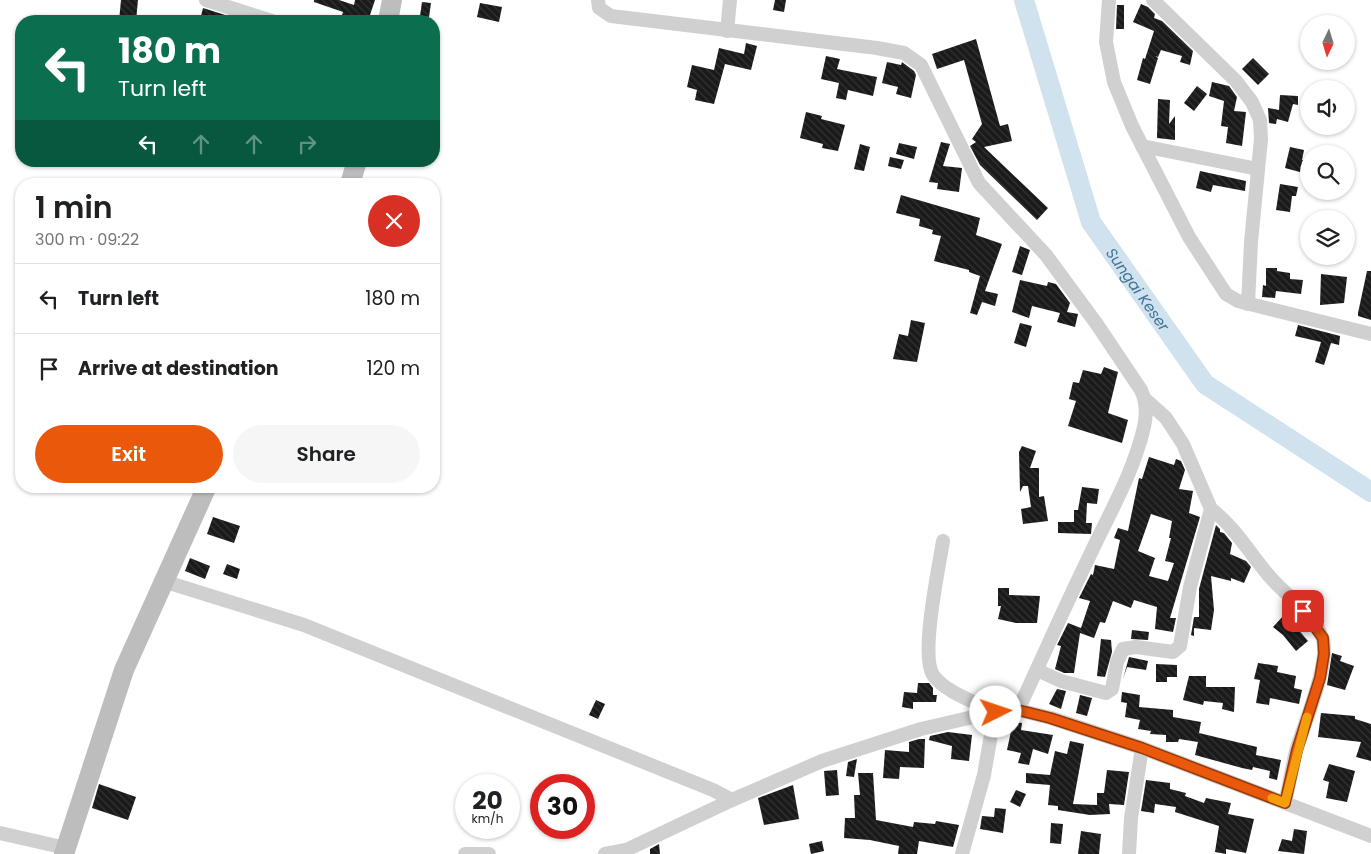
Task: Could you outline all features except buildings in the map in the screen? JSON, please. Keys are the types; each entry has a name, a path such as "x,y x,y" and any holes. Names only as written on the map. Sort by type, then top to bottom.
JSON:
{"street":[{"path":"206,0 253,15"},
{"path":"389,15 392,0"},
{"path":"598,0 599,8 611,16 877,48 904,53 917,62 931,83 979,183 1046,255 1096,323 1146,400 1166,418 1183,444 1211,509 1238,534 1258,563 1303,611 1323,638 1324,654 1320,678 1297,750 1285,803"},
{"path":"727,31 730,0"},
{"path":"1109,0 1106,42 1114,82 1142,146 1189,237 1226,294 1248,304 1371,334"},
{"path":"1153,0 1236,81 1252,102 1260,120 1261,139 1248,304"},
{"path":"1142,146 1258,169"},
{"path":"1018,710 1130,470 1144,426 1146,400"},
{"path":"0,833 65,851 124,670 204,493"},
{"path":"1037,670 1061,681 1106,693 1112,688 1117,662 1123,649 1136,647 1173,652 1178,649 1190,587 1211,509"},
{"path":"943,541 929,636 929,665 933,674 945,686 996,712"},
{"path":"163,581 304,625 713,790 732,800"},
{"path":"605,854 626,850 732,800 831,758 921,729 996,712 1018,710 1050,718 1142,748 1371,836"},
{"path":"962,854 984,775 996,712"},
{"path":"1129,854 1142,748"},
{"path":"465,854 489,854"}],"waterway":[{"name":"Sungai Keser","path":"1024,0 1091,222 1205,384 1371,492"}],"slow traffic":[{"path":"1272,798 1285,803 1297,750 1307,717"}],"route":[{"path":"996,712 1018,710 1050,718 1142,748 1285,803 1297,750 1320,678 1324,654 1323,638 1303,611"}]}
